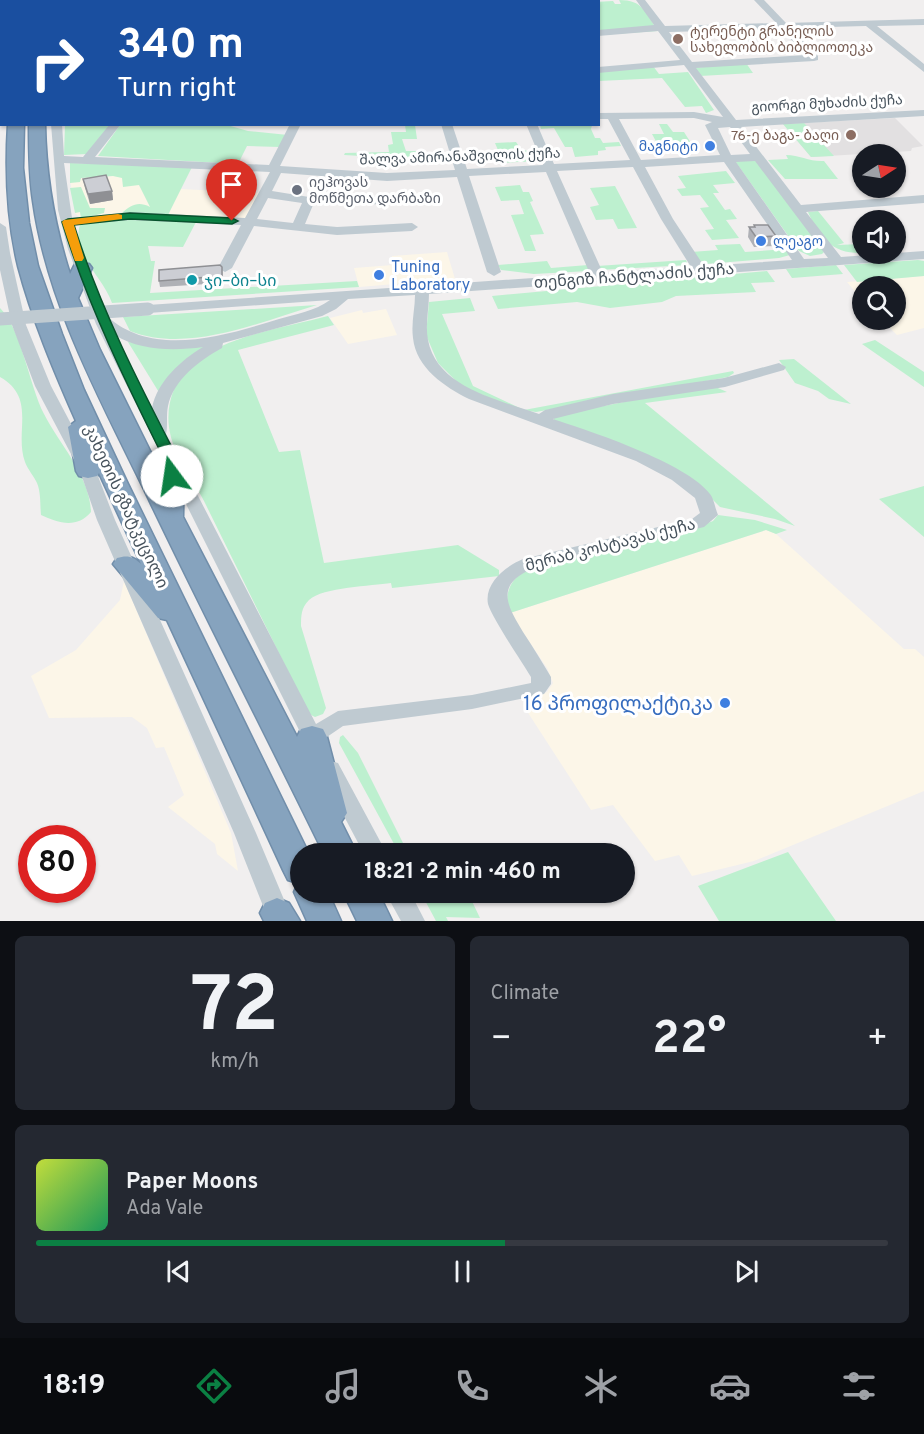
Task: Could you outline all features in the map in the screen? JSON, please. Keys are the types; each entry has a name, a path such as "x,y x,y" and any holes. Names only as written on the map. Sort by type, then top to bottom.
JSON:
{"highway":[{"name":"კახეთის გზატკეცილი","path":"16,126 14,168 28,266 51,334 73,390 290,849"},
{"name":"კახეთის გზატკეცილი","path":"37,126 40,190 45,222 68,299 101,378 335,843"},
{"path":"68,299 82,268"},
{"path":"73,390 88,471"},
{"path":"171,518 172,461"},
{"path":"126,564 188,634"},
{"path":"312,737 338,843"},
{"path":"316,903 324,921"},
{"path":"366,903 375,921"}],"street":[{"name":"გიორგი მუხაძის ქუჩა","path":"640,0 688,64 729,159 801,264"},
{"path":"600,70 814,58 759,0"},
{"path":"866,22 924,69"},
{"path":"600,33 624,29 924,22"},
{"name":"გიორგი მუხაძის ქუჩა","path":"714,122 734,126 924,113"},
{"path":"600,116 687,114 714,122"},
{"path":"612,117 667,219 700,271"},
{"name":"გიორგი მუხაძის ქუჩა","path":"714,122 727,133 734,126"},
{"path":"57,126 60,186 68,222 82,268 101,316 160,439 312,737 370,843"},
{"path":"87,159 114,126"},
{"path":"225,268 266,194 276,172 273,169 295,126"},
{"path":"447,126 494,272"},
{"path":"532,126 598,278"},
{"name":"გიორგი მუხაძის ქუჩა","path":"734,126 837,261"},
{"name":"შალვა ამირანაშვილის ქუჩა","path":"58,159 273,169 376,177 756,157"},
{"path":"266,194 309,201 393,200"},
{"path":"796,209 924,199"},
{"path":"297,227 309,201"},
{"path":"68,222 136,216 251,222 348,231 412,227"},
{"name":"კახეთის გზატკეცილი","path":"0,227 3,253 19,325 44,386 88,471 106,520 245,833 280,918"},
{"name":"თენგიზ ჩანტლაძის ქუჩა","path":"0,319 924,255"},
{"path":"465,287 473,277 494,272 522,276 532,283"},
{"name":"მერაბ კოსტავას ქუჩა","path":"312,737 339,719 472,702 528,693 537,689 541,684 541,676 498,606 497,598 501,585 513,571 529,564 698,523 709,515 708,503 702,494 693,485 670,471 609,445 487,402 452,385 442,377 421,343 422,291"},
{"name":"თენგიზ ჩანტლაძის ქუჩა","path":"101,316 117,332 152,342 188,345 228,339 326,309 344,296"},
{"name":"თენგიზ ჩანტლაძის ქუჩა","path":"160,439 157,418 166,393 178,372 199,355 228,339"},
{"path":"539,420 551,413 613,399 725,382 779,367"},
{"path":"403,903 413,921"}],"shaded area":[{"name":"76-ე ბაგა- ბაღი","path":"895,118 923,146 906,151 906,144 852,144 852,155 811,157 783,124"},
{"path":"126,177 139,185 153,209 81,219 75,213 70,179"},
{"path":"180,189 262,193 248,219 168,215"},
{"path":"447,252 455,279 359,287 354,268 393,265 392,256"},
{"path":"924,276 924,328 897,335 892,330 906,330 906,277"},
{"path":"386,309 397,335 348,344 330,318 362,310 363,313"},
{"name":"16 პროფილაქტიკა","path":"766,530 776,534 904,649 915,649 924,657 924,791 754,861 692,876 679,855 655,861 613,805 591,810 523,705 547,692 553,683 547,668 510,613"},
{"path":"124,581 231,833 238,871 217,854 215,844 168,807 184,795 164,747 156,748 147,728 132,717 49,718 31,676 76,650 120,600"}],"green space":[{"path":"619,0 633,2 643,8 658,31 600,35 600,2 613,1 615,4 621,4"},
{"path":"746,63 753,73 700,76 694,68"},
{"path":"653,66 659,74 688,72 714,110 706,113 702,106 685,107 662,78 600,81 600,71"},
{"path":"804,123 834,156 811,157 783,124"},
{"path":"659,124 667,124 673,132 684,132 691,143 685,143 686,146 659,147 652,134 664,134"},
{"path":"65,126 110,126 87,154 64,155"},
{"path":"119,126 230,126 248,131 288,135 280,147 247,146 238,164 98,156"},
{"path":"405,126 415,126 417,139 402,139 406,151 423,151 427,160 397,162 398,158 344,155 345,153 389,152 388,145 393,144 391,132 406,132"},
{"path":"540,126 592,126 595,138 600,138 603,143 619,142 621,146 605,147 606,150 598,151 598,155 575,157 572,147 565,147 554,128 541,129"},
{"path":"516,142 524,150 536,151 539,161 499,163 497,156 500,155 495,143"},
{"path":"786,155 824,161 838,179 785,179 768,160 788,159"},
{"path":"755,159 824,252 822,254 810,256 799,251 735,161"},
{"path":"70,163 192,167 168,215 122,213 135,205 142,204 150,207 139,185 123,187 122,178 113,176 81,178 80,182 70,183"},
{"path":"726,171 735,183 713,185 719,193 713,193 725,210 730,209 737,219 726,220 739,238 712,240 705,230 714,229 700,208 709,207 700,195 682,196 677,189 686,188 678,176"},
{"path":"520,185 523,192 529,192 533,201 530,202 544,234 530,235 536,251 525,251 511,215 524,214 519,200 501,201 495,187"},
{"path":"615,186 637,228 618,229 613,219 596,220 590,207 599,205 590,188"},
{"path":"81,187 90,208 105,208 104,213 81,219 80,212 75,213 70,188"},
{"path":"818,211 844,243 837,245 852,244 852,253 828,243 817,230 808,212"},
{"path":"125,218 196,222 183,247 148,246 151,261 155,261 150,293 357,281 359,287 112,303 84,256 78,236 80,225"},
{"path":"740,244 745,252 787,249 790,255 779,258 706,264 697,260 691,252 718,250 715,245"},
{"path":"686,260 688,265 599,270 597,266"},
{"path":"547,261 551,268 588,265 589,271 534,274 501,270 498,265"},
{"path":"906,261 924,261 924,276 852,276 844,265 906,264"},
{"path":"836,265 843,274 792,278 786,269"},
{"path":"767,271 775,282 751,283 756,292 676,296 662,302 610,308 577,302 498,309 492,296"},
{"path":"470,298 475,311 442,314 473,386 524,410 733,371 734,373 728,377 536,412 516,409 461,386 438,363 426,335 429,302"},
{"path":"317,305 224,333 176,339 153,337 130,331 123,317"},
{"path":"0,308 8,318 20,344 44,414 80,473 85,486 91,512 80,521 67,523 41,515 40,494 36,480 26,465 22,451 21,405 11,385 0,377"},
{"path":"328,316 334,325 238,350 279,452 300,450 324,563 458,545 499,570 499,576 392,588 391,583 348,588 325,592 309,600 301,615 301,626 326,708 323,714 315,717 309,714 204,501 178,456 171,437 168,418 170,401 180,378 204,355 256,334"},
{"path":"875,340 924,372 924,387 862,344"},
{"path":"128,342 208,345 179,365 168,378 160,394"},
{"path":"794,359 851,404 829,399 818,391 795,383 779,360"},
{"path":"711,385 727,392 645,403 795,526 775,519 720,507 698,485 554,420 554,418 588,409"},
{"path":"924,486 924,537 879,499"},
{"path":"718,515 755,520 787,530 776,534 766,530 510,613 507,600 509,589 524,570 695,528 713,521"},
{"path":"343,735 358,753 403,843 394,843 339,743"},
{"path":"788,852 836,921 719,921 698,886"},
{"path":"426,903 473,903 480,918 446,917 448,921 436,921"}],"building":[{"path":"106,175 112,191 88,194 83,179"},
{"path":"754,225 768,225 776,236 756,237 749,227 755,227"},
{"path":"220,265 222,276 159,281 159,270"}],"slow traffic":[{"path":"79,258 68,222 118,217"}],"place":[{"name":"ტერენტი გრანელის სახელობის ბიბლიოთეკა","path":"678,39"},
{"name":"76-ე ბაგა- ბაღი","path":"851,135"},
{"name":"მაგნიტი","path":"710,146"},
{"name":"იეჰოვას მოწმეთა დარბაზი","path":"297,190"},
{"name":"ლეაგო","path":"761,241"},
{"name":"Tuning Laboratory","path":"379,275"},
{"name":"ჯი–ბი–სი","path":"192,280"},
{"name":"16 პროფილაქტიკა","path":"725,703"}],"route":[{"path":"172,476 172,461 116,350 82,268 68,222 130,216 232,221"}]}
